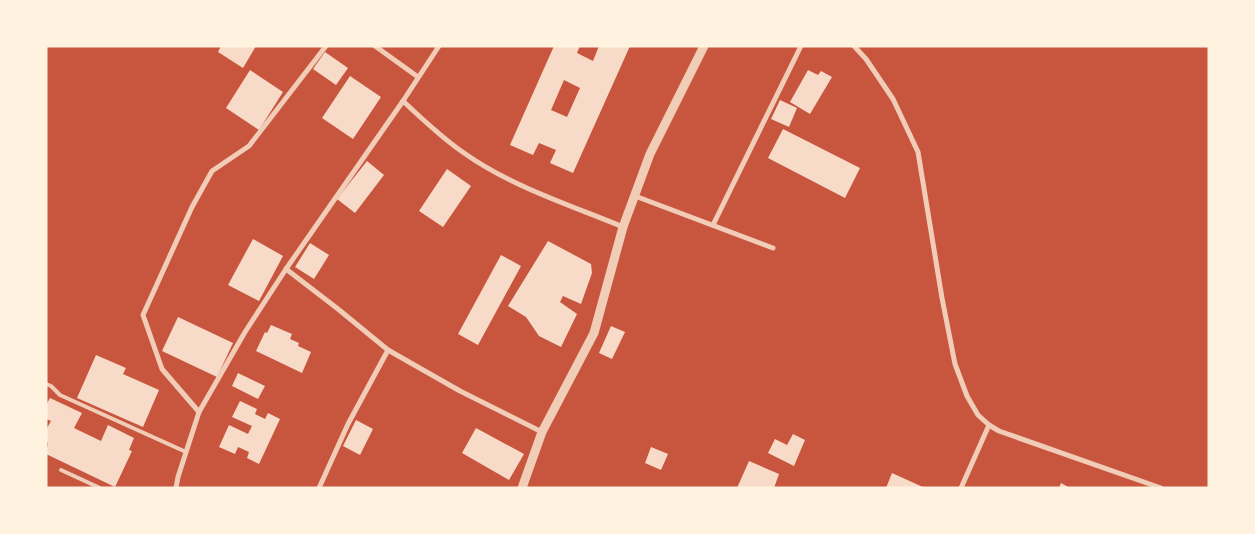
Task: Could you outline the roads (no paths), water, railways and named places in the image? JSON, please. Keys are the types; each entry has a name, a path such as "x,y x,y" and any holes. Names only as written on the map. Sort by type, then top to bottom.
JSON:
{"street":[{"path":"199,412 162,368 142,315 192,207 212,171 249,146 326,46"},
{"path":"375,46 418,77"},
{"path":"176,488 199,412 245,332 439,46"},
{"path":"522,488 542,432 594,333 623,228 650,154 704,46"},
{"path":"713,225 801,46"},
{"path":"854,46 866,58 893,99 918,152 955,364 967,396 978,415 999,431 1161,488"},
{"path":"403,100 430,126 464,154 505,178 623,228"},
{"path":"635,196 773,248"},
{"path":"286,269 338,308 388,350 460,391 542,432"},
{"path":"319,488 348,424 388,350"},
{"path":"961,488 989,425"}],"lane":[{"path":"46,384 60,395 186,452"},
{"path":"61,470 100,488"}]}
